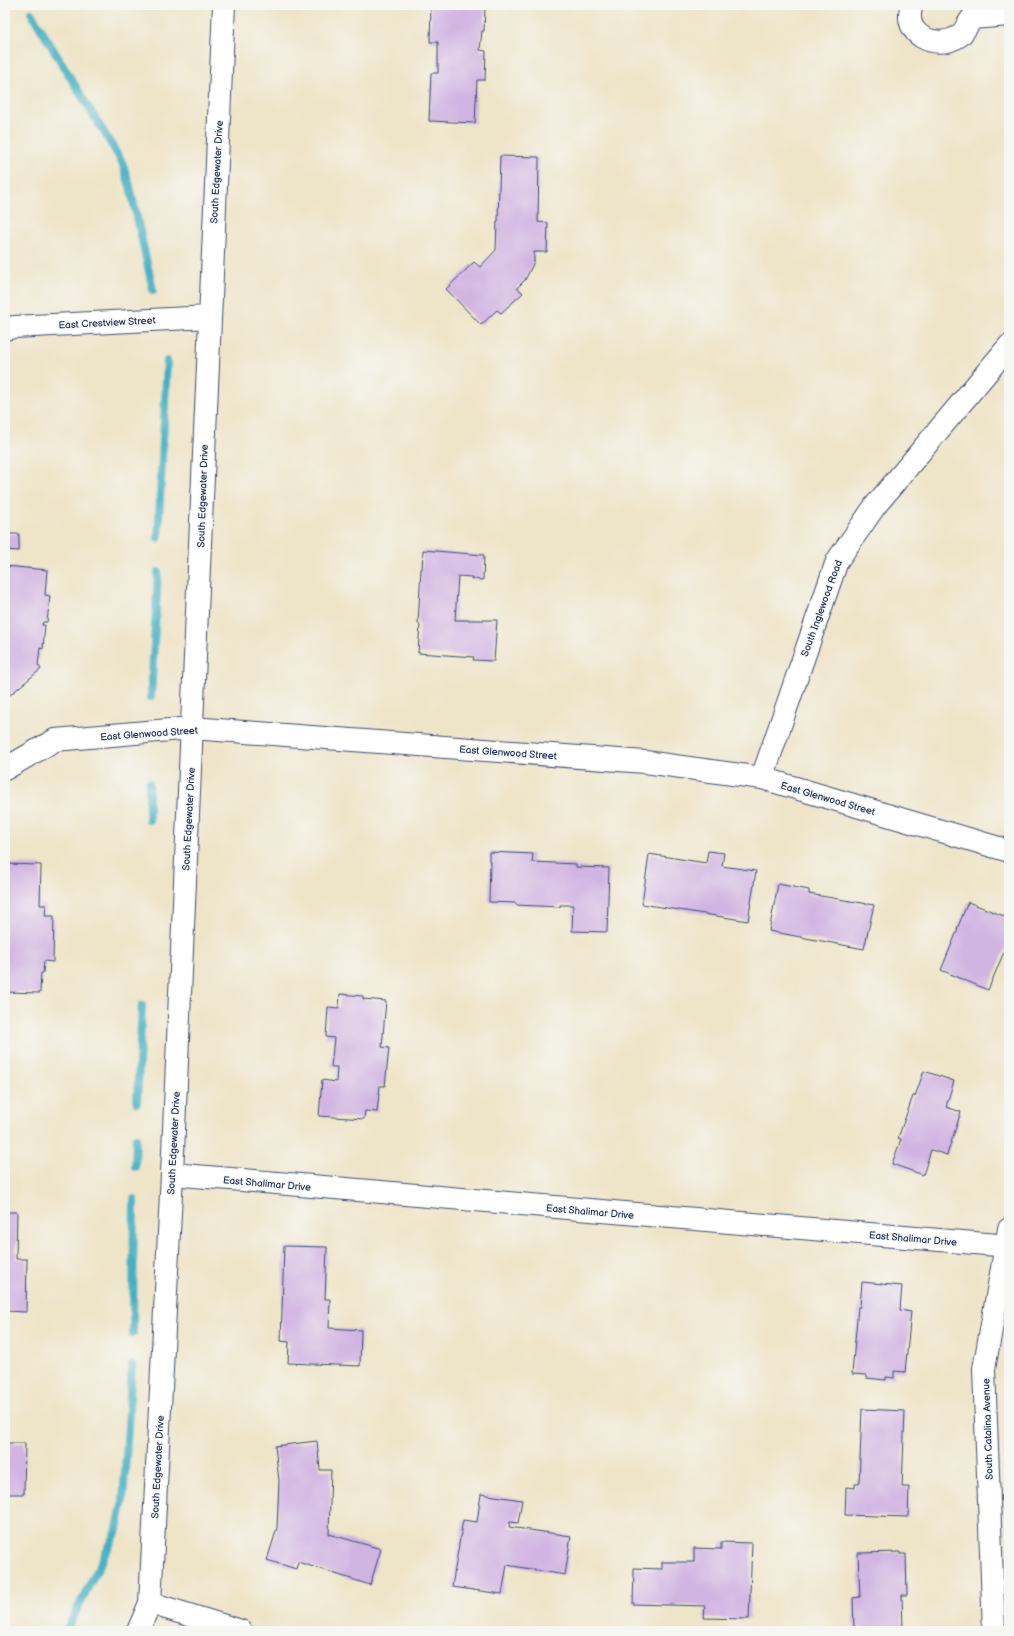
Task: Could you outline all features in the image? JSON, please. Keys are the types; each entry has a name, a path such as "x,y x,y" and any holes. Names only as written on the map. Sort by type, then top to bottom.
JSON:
{"street":[{"name":"South Edgewater Drive","path":"138,1631 150,1603 172,1174 224,5"},
{"path":"912,5 910,10 910,20 916,34 926,39 942,42 960,36 970,12 1009,15"},
{"name":"East Crestview Street","path":"5,329 14,326 209,316"},
{"name":"South Inglewood Road","path":"762,778 836,561 875,506 1009,346"},
{"name":"East Glenwood Street","path":"5,769 55,740 192,728 645,762 762,778 1009,851"},
{"name":"East Shalimar Drive","path":"172,1174 1008,1241"},
{"name":"South Catalina Avenue","path":"994,1631 984,1369 1008,1241"},
{"path":"150,1603 241,1631"}],"building":[{"path":"431,7 485,8 484,31 482,31 480,50 486,51 485,80 477,80 475,123 429,121 431,73 438,73 438,42 430,42"},
{"path":"500,156 539,157 538,222 548,223 547,252 534,252 534,262 525,280 517,288 523,293 501,313 497,310 481,325 446,289 474,262 480,267 496,250"},
{"path":"5,534 19,534 19,551 5,550"},
{"path":"423,550 484,555 483,580 471,579 472,577 458,576 455,620 497,620 494,661 473,660 474,657 418,653 420,624 418,624"},
{"path":"5,566 47,570 45,595 50,596 47,622 43,622 42,625 45,625 43,649 40,648 38,665 41,669 5,699"},
{"path":"708,851 724,853 722,866 756,871 748,921 642,904 649,854 706,863"},
{"path":"489,852 533,854 532,862 576,864 576,867 609,868 607,932 572,931 573,905 560,905 560,907 489,902"},
{"path":"6,864 41,865 40,905 46,905 45,916 54,916 53,962 44,961 43,973 41,973 40,993 5,992"},
{"path":"778,884 809,890 809,894 874,905 864,949 769,931"},
{"path":"968,902 1009,918 1009,940 988,990 941,970"},
{"path":"340,994 363,996 363,999 386,1001 382,1047 389,1048 385,1086 380,1086 377,1112 365,1111 364,1119 319,1116 322,1080 336,1082 337,1067 331,1067 334,1038 326,1037 328,1007 339,1008"},
{"path":"924,1071 954,1081 946,1107 961,1112 947,1155 931,1150 923,1175 892,1164 901,1139 898,1138 913,1096 915,1096"},
{"path":"5,1212 17,1212 16,1259 27,1259 26,1312 5,1311"},
{"path":"284,1246 327,1247 325,1299 330,1299 329,1328 361,1330 360,1366 288,1363 289,1342 281,1341"},
{"path":"862,1282 902,1286 900,1310 911,1312 905,1372 894,1371 894,1378 886,1377 886,1380 866,1378 866,1375 852,1374 858,1307 860,1307"},
{"path":"862,1409 905,1411 902,1487 909,1487 908,1517 845,1515 846,1487 855,1488 855,1484 859,1484"},
{"path":"317,1441 320,1470 331,1470 329,1534 381,1549 370,1585 298,1562 296,1569 267,1560 277,1528 279,1481 275,1446"},
{"path":"5,1443 25,1443 24,1494 5,1494"},
{"path":"481,1494 522,1500 518,1523 510,1522 509,1527 571,1536 565,1575 507,1565 502,1594 452,1587 463,1520 477,1522"},
{"path":"721,1542 752,1543 749,1619 704,1618 705,1606 633,1604 634,1568 662,1569 662,1562 694,1562 694,1548 721,1549"},
{"path":"900,1552 900,1554 906,1554 907,1595 902,1595 903,1631 861,1631 861,1628 854,1628 853,1598 860,1597 858,1553"}],"waterway":[{"path":"31,13 122,162 130,186 153,290"},
{"path":"158,538 167,361"},
{"path":"151,697 158,572"},
{"path":"149,783 149,820"},
{"path":"137,1103 142,1005"},
{"path":"135,1167 136,1138"},
{"path":"133,1333 134,1199"},
{"path":"66,1631 116,1533 123,1501 132,1365"}]}
